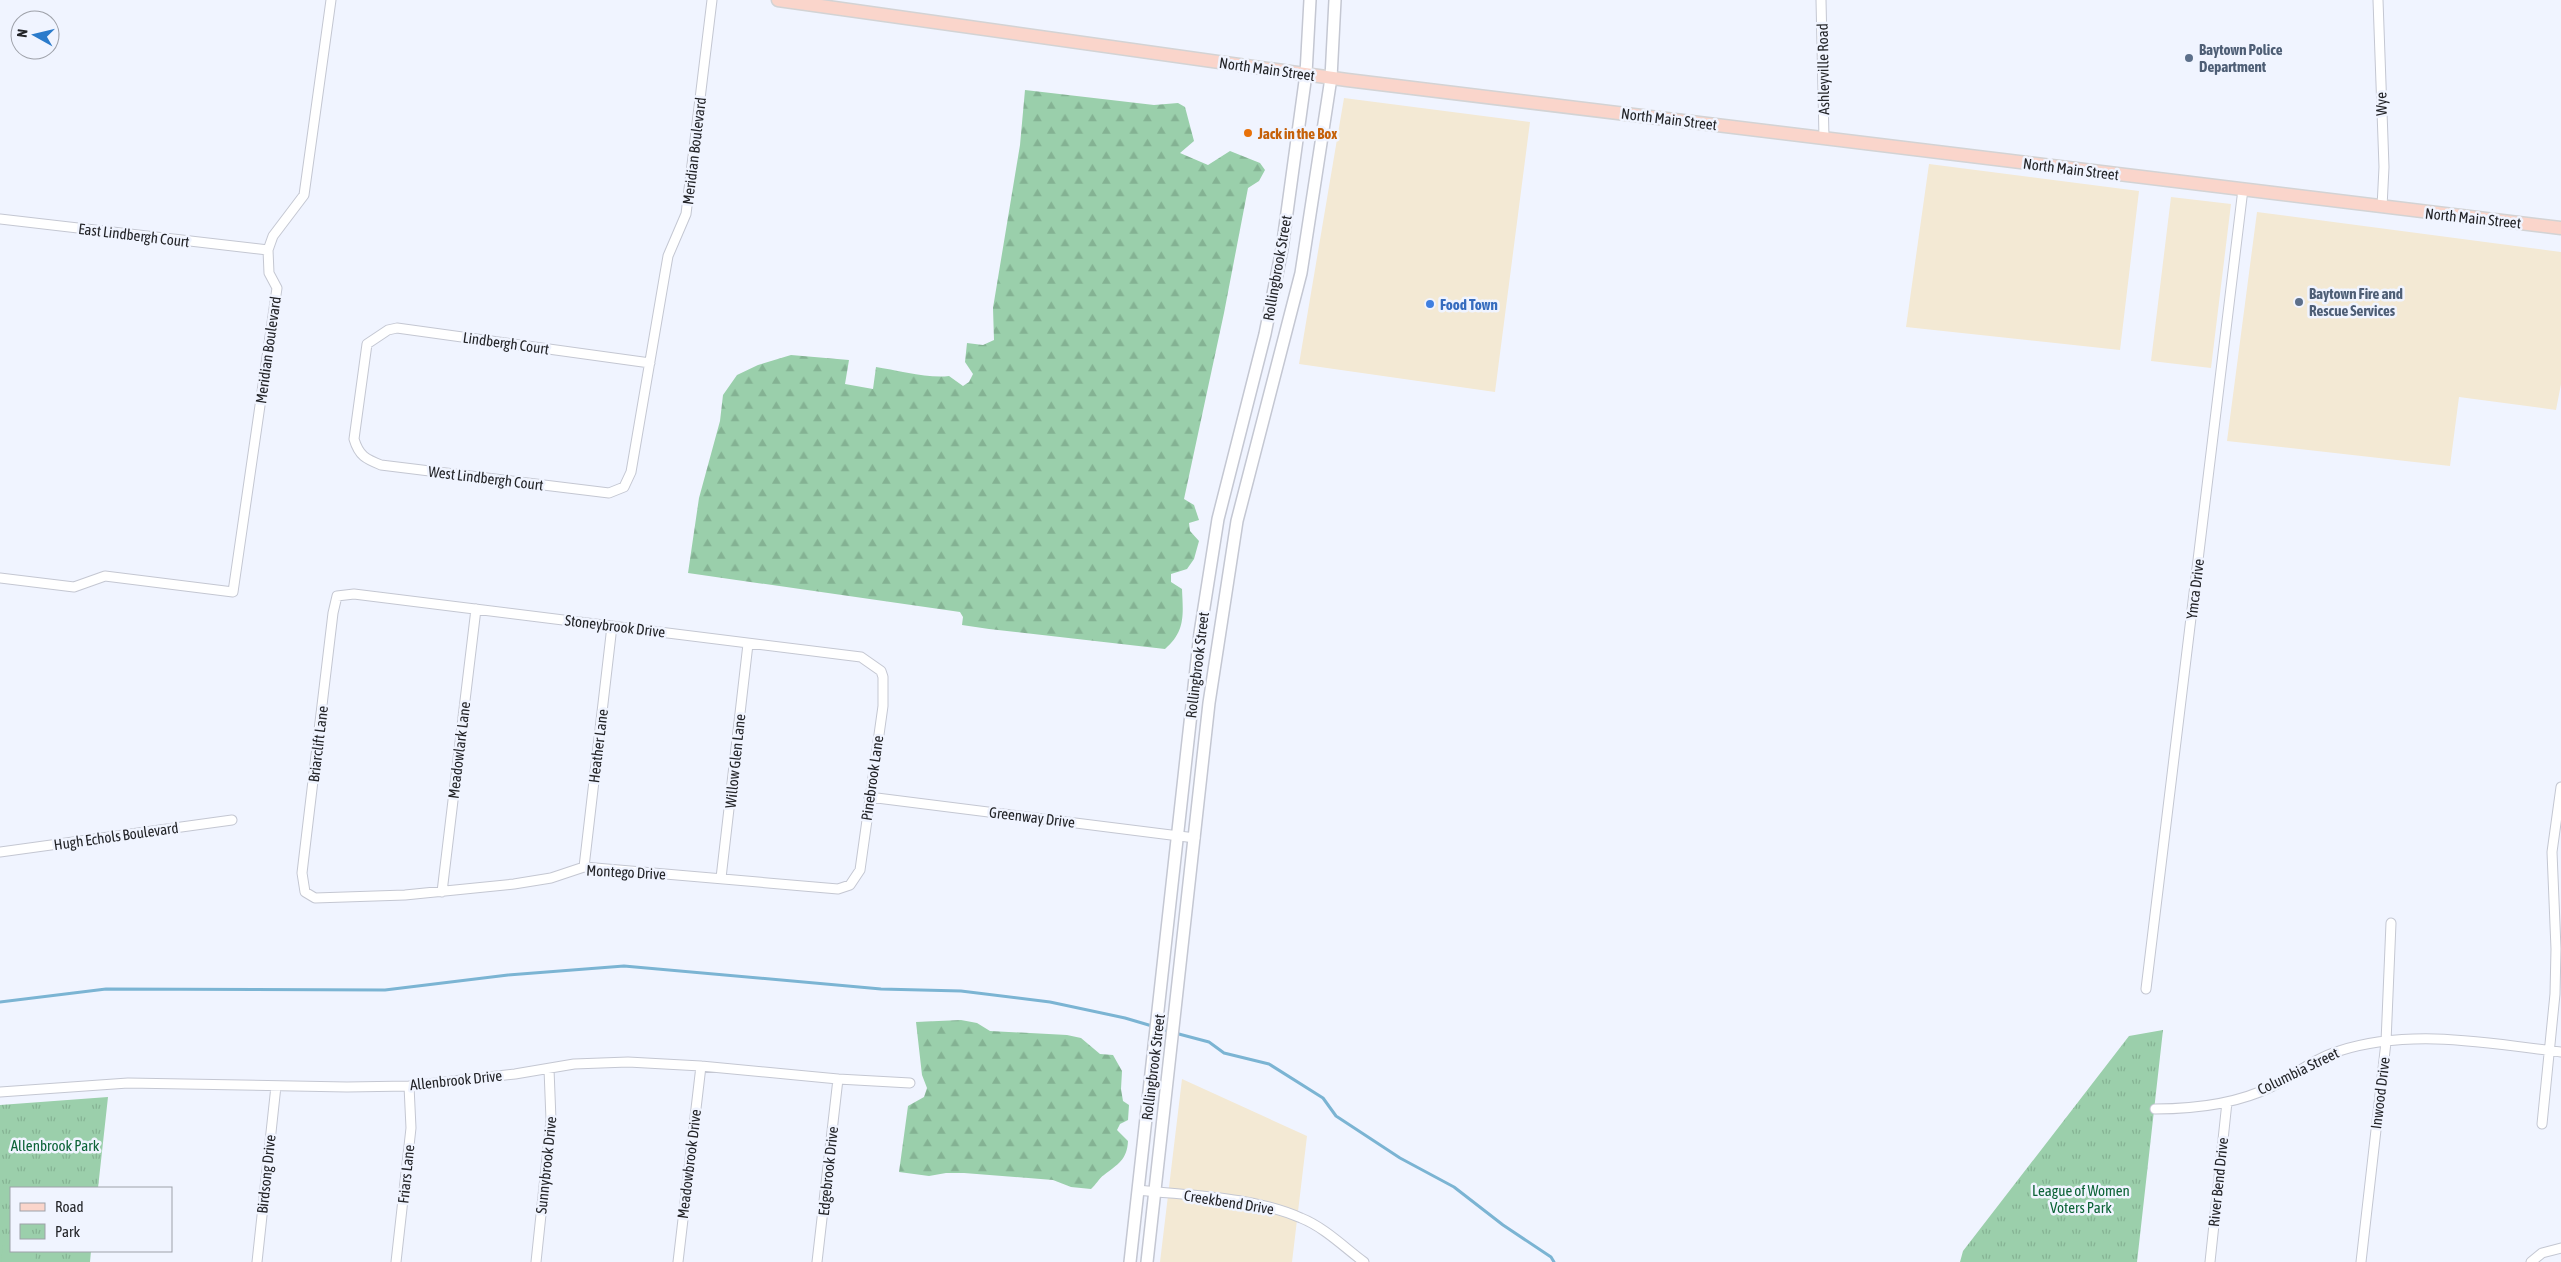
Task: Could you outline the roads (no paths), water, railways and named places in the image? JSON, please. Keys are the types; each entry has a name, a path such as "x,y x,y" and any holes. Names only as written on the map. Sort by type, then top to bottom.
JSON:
{"main road":[{"name":"North Main Street","path":"778,0 834,4 970,28 1331,78 2244,189 2382,208 2561,228"},
{"name":"Rollingbrook Street","path":"1130,1262 1179,836 1200,633 1218,519 1267,324 1282,249 1306,74 1310,0"},
{"name":"Rollingbrook Street","path":"1147,1262 1209,703 1237,521 1301,273 1331,78 1335,0"}],"street":[{"path":"268,250 273,236 304,195 331,0"},
{"name":"Meridian Boulevard","path":"609,493 624,487 631,472 668,256 686,214 712,0"},
{"name":"Ashleyville Road","path":"1821,0 1824,138"},
{"name":"Wye","path":"2378,0 2384,167 2382,208"},
{"name":"Ymca Drive","path":"2146,990 2244,189"},
{"name":"East Lindbergh Court","path":"0,219 268,250"},
{"name":"Meridian Boulevard","path":"0,578 74,588 105,576 233,592 277,288 269,273 268,250"},
{"name":"Lindbergh Court","path":"364,458 358,451 354,439 367,344 388,330 397,328 650,363"},
{"name":"West Lindbergh Court","path":"364,458 382,466 609,493"},
{"name":"Stoneybrook Drive","path":"337,596 354,594 861,657 881,671 883,677"},
{"name":"Briarclift Lane","path":"304,892 302,873 333,613 337,596"},
{"name":"Meadowlark Lane","path":"442,892 476,609"},
{"name":"Heather Lane","path":"584,867 612,626"},
{"name":"Willow Glen Lane","path":"722,878 748,644"},
{"name":"Pinebrook Lane","path":"855,877 860,870 883,706 883,677"},
{"path":"2542,1124 2555,994 2556,949 2552,852 2561,787"},
{"name":"Greenway Drive","path":"869,796 1195,838"},
{"name":"Hugh Echols Boulevard","path":"0,852 232,820"},
{"name":"Montego Drive","path":"304,892 315,898 442,892 551,878 584,867 838,888 850,886 855,877"},
{"name":"Inwood Drive","path":"2361,1262 2386,1042 2391,924"},
{"name":"Columbia Street","path":"2155,1108 2227,1102 2272,1086 2338,1051 2367,1043 2452,1038 2561,1052"},
{"name":"Allenbrook Drive","path":"0,1092 128,1083 409,1086 549,1069 574,1064 628,1062 910,1083"},
{"name":"Meadowbrook Drive","path":"678,1262 701,1066"},
{"name":"Sunnybrook Drive","path":"536,1262 552,1120 549,1069"},
{"name":"Edgebrook Drive","path":"817,1262 838,1079"},
{"name":"Birdsong Drive","path":"257,1262 276,1086"},
{"name":"Friars Lane","path":"396,1262 411,1128 409,1086"},
{"name":"River Bend Drive","path":"2210,1262 2227,1102"},
{"name":"Creekbend Drive","path":"1138,1190 1274,1207 1303,1218 1364,1262"},
{"path":"2531,1262 2542,1253 2561,1248"}],"waterway":[{"path":"0,1002 106,989 385,990 508,975 624,966 881,989 961,991 1050,1002 1125,1018 1169,1031"},
{"path":"1175,1033 1209,1042 1224,1053 1269,1064 1323,1098 1336,1116 1400,1158 1454,1187 1503,1225 1551,1257 1554,1262"}],"place":[{"name":"Baytown Police Department","path":"2189,58"},
{"name":"Jack in the Box","path":"1248,133"},
{"name":"Baytown Fire and Rescue Services","path":"2299,302"},
{"name":"Food Town","path":"1430,304"}],"park label":[{"name":"Allenbrook Park","path":"55,1145"},
{"name":"League of Women Voters Park","path":"2081,1198"}]}
